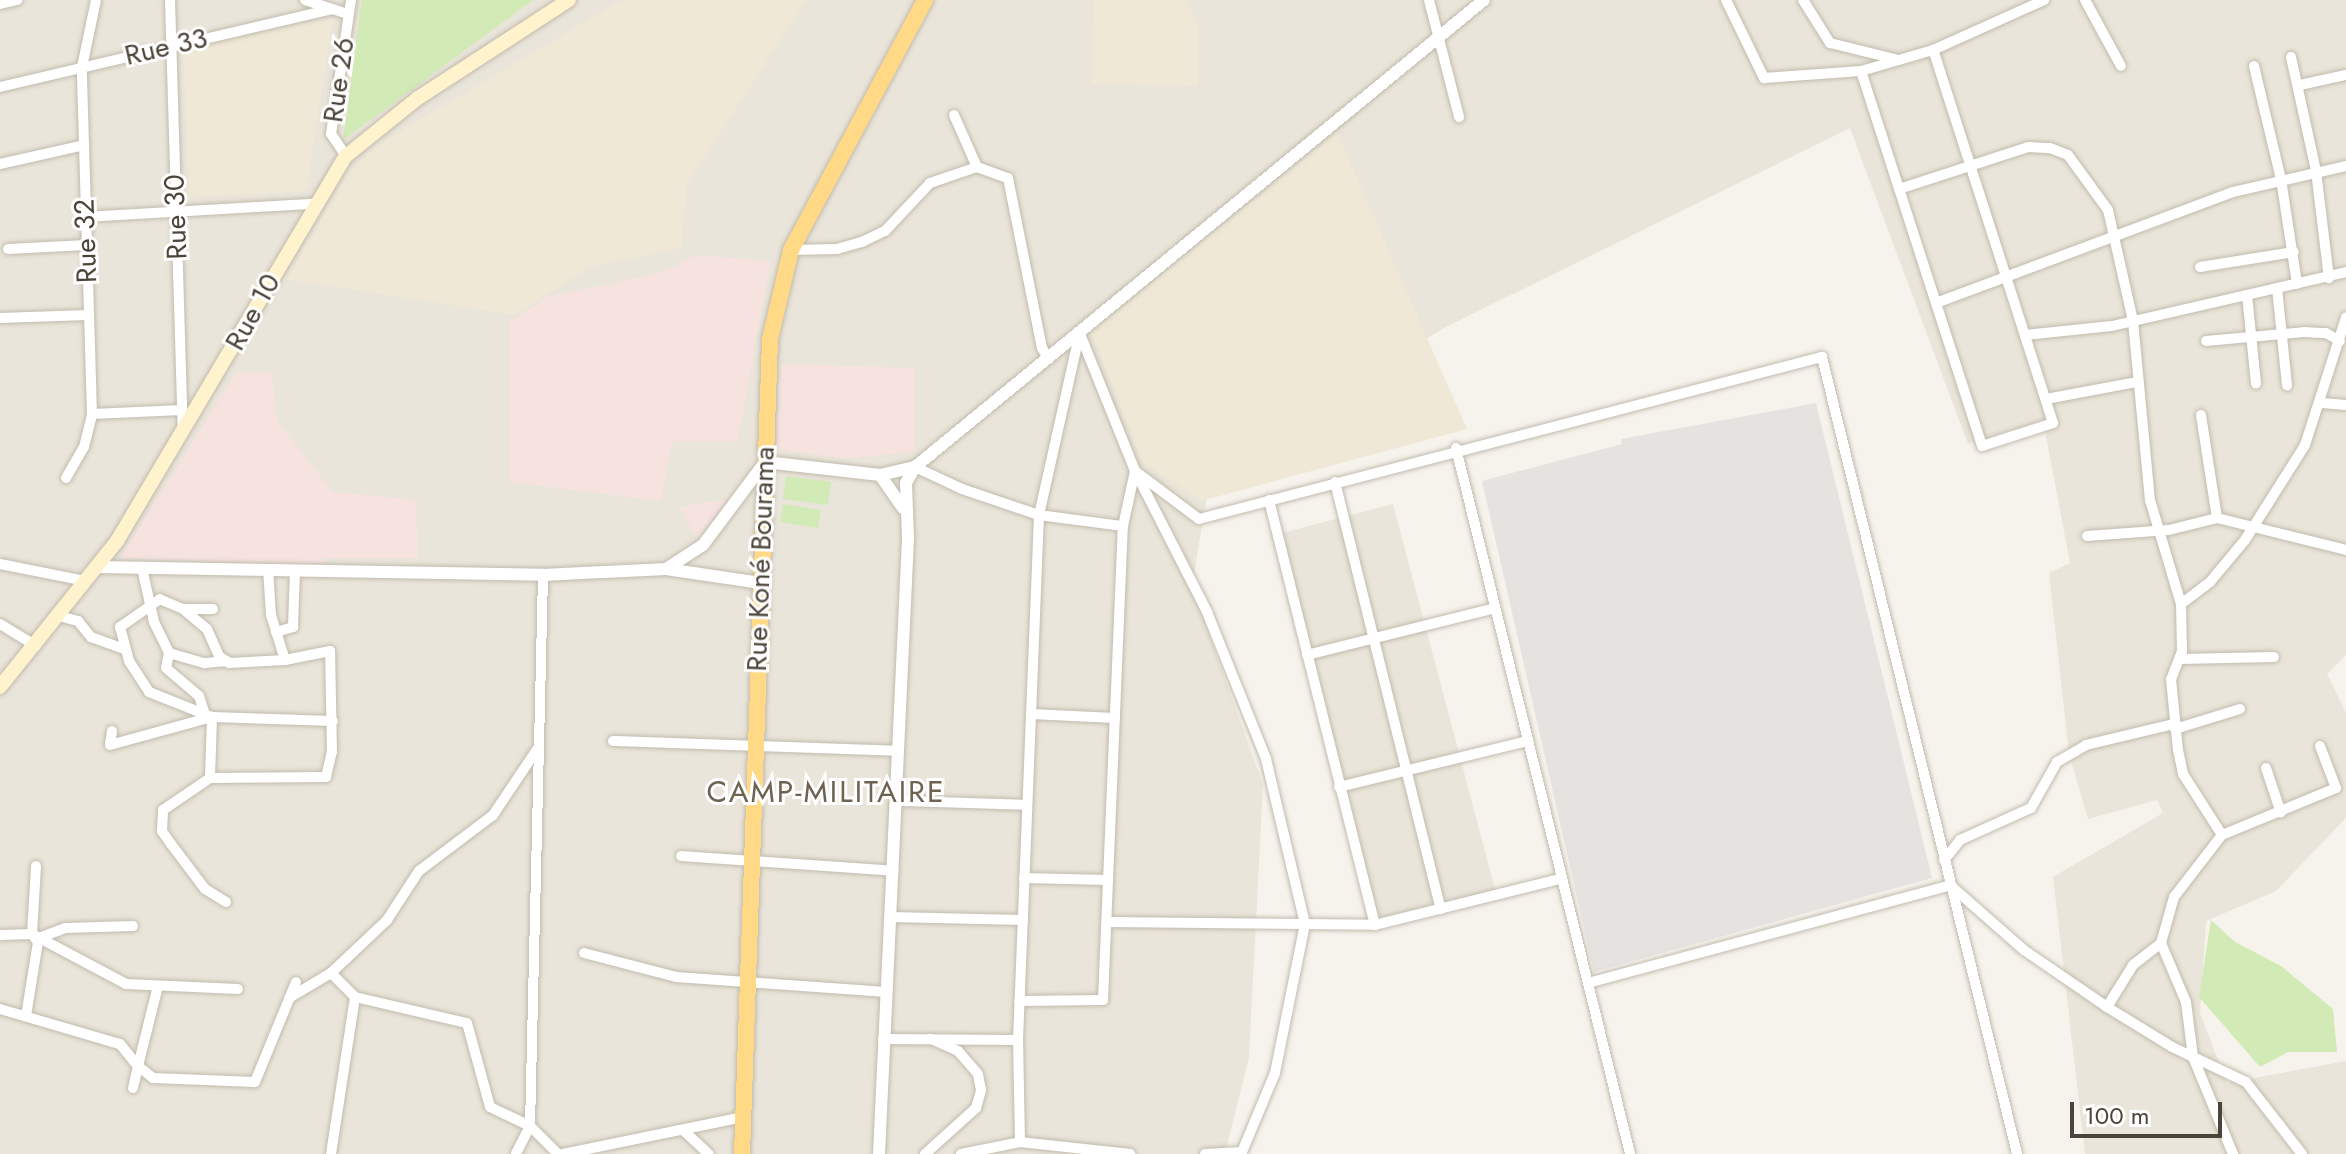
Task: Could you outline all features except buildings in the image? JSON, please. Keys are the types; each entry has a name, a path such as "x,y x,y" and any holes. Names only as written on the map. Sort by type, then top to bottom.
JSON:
{"highway":[{"name":"Rue Koné Bourama","path":"742,1154 770,339 791,250 925,0"}],"main road":[{"name":"Rue 10","path":"0,687 97,567 183,434 313,204 346,156 418,98 569,0"}],"street":[{"path":"0,4 18,0"},
{"name":"Rue 32","path":"66,478 84,447 92,414 82,67 96,0"},
{"name":"Rue 30","path":"170,0 168,47 183,434"},
{"path":"305,0 348,14"},
{"name":"Rue 26","path":"346,156 331,134 351,0"},
{"path":"1429,0 1459,117"},
{"path":"879,1154 908,538 906,483 915,467 1484,0"},
{"path":"1726,0 1764,78 1861,71 1933,50 2044,0"},
{"path":"1803,0 1830,43 1899,60"},
{"path":"2085,0 2121,66"},
{"name":"Rue 33","path":"0,87 332,9"},
{"path":"1861,71 1982,446 2053,423 1933,50"},
{"path":"2291,57 2300,85 2316,171 2329,278"},
{"path":"2254,66 2281,179 2297,284"},
{"path":"2300,85 2346,75"},
{"path":"954,115 977,167"},
{"path":"0,164 84,145"},
{"path":"1899,189 2028,147 2057,149 2068,155 2108,210 2116,234 2133,321 2137,382 2157,531 2181,604 2179,659 2171,679 2174,726 2183,774 2222,835"},
{"path":"1936,303 2116,234 2281,179 2346,166"},
{"path":"791,250 837,249 862,242 885,231 930,183 977,167 1008,178 1042,348 1049,359"},
{"path":"85,217 313,204"},
{"path":"8,249 86,245"},
{"path":"2200,267 2294,252"},
{"path":"2025,335 2133,321 2346,272"},
{"path":"2277,288 2287,385"},
{"path":"2247,295 2256,384"},
{"path":"0,318 88,315"},
{"path":"2181,604 2210,582 2254,525 2305,445 2342,346 2346,317"},
{"path":"2206,341 2283,333 2326,333 2342,346"},
{"path":"1080,334 1135,471 1207,612 1266,759 1305,924 1275,1073 1242,1153 1205,1154"},
{"path":"1020,1142 1019,1001 1039,515 1080,334"},
{"path":"1135,471 1199,519 1456,448 1822,357 2017,1154"},
{"path":"2046,399 2137,382"},
{"path":"2322,403 2346,405"},
{"path":"92,414 182,410"},
{"path":"2201,415 2217,518"},
{"path":"1456,448 1630,1154"},
{"path":"666,569 688,557 735,508 765,462 880,475 915,467 962,489 1039,515 1123,526"},
{"path":"1019,1001 1103,1000 1123,526 1135,471"},
{"path":"880,475 905,511"},
{"path":"1335,482 1441,909"},
{"path":"1269,500 1375,925"},
{"path":"2087,536 2157,531 2217,518 2346,550"},
{"path":"688,557 695,572"},
{"path":"0,564 86,581"},
{"path":"97,567 543,575 666,569 761,583"},
{"path":"142,568 152,608 169,653 166,668 199,696 209,715 210,778"},
{"path":"169,653 205,663 285,664 276,632 268,569"},
{"path":"276,632 293,627 295,570"},
{"path":"516,1154 530,1126 543,575"},
{"path":"227,661 207,629 183,609 160,599 152,608 120,627 126,650 149,692 209,715 333,721"},
{"path":"1307,655 1495,608"},
{"path":"183,609 213,609"},
{"path":"59,616 78,621 91,637 126,650"},
{"path":"0,624 36,646"},
{"path":"226,902 205,889 162,831 163,810 170,802 210,778 326,777 333,721 330,651 285,660"},
{"path":"2179,659 2274,657"},
{"path":"1944,860 1960,840 2031,808 2057,762 2086,745 2240,709"},
{"path":"1031,714 1115,718"},
{"path":"112,731 110,745 209,715"},
{"path":"613,741 898,751"},
{"path":"1339,787 1528,741"},
{"path":"2107,1007 2133,965 2161,943 2174,897 2222,835 2336,788 2320,746"},
{"path":"289,998 331,973 387,920 419,871 493,815 538,748"},
{"path":"2266,768 2281,813"},
{"path":"901,801 1027,805"},
{"path":"681,856 893,871"},
{"path":"26,1016 38,942 35,936 36,866"},
{"path":"1024,878 1108,880"},
{"path":"1107,922 1375,925 1560,879"},
{"path":"1588,983 1950,885"},
{"path":"1950,885 2024,950 2107,1007 2193,1057 2246,1082 2302,1154"},
{"path":"890,917 1023,920"},
{"path":"0,935 35,936 65,928 133,926"},
{"path":"35,936 126,984 238,989"},
{"path":"2161,943 2186,1002 2193,1057 2233,1154"},
{"path":"584,953 676,977 886,992"},
{"path":"331,973 355,997 467,1023 490,1107 530,1126 560,1154 743,1117"},
{"path":"0,1009 120,1044 138,1066 153,1078 255,1082 296,982"},
{"path":"133,1088 158,986"},
{"path":"331,1154 355,997"},
{"path":"883,1039 1018,1040"},
{"path":"925,1154 976,1108 981,1090 978,1074 958,1051 931,1039"},
{"path":"683,1130 709,1154"},
{"path":"961,1154 1020,1142 1130,1154"}],"shaded area":[{"path":"0,0 2346,0 2346,655 2327,674 2346,713 2346,818 2276,891 2206,921 2200,1013 2227,1083 2346,1061 2346,1154 2085,1154 2053,877 2163,813 2157,800 2088,819 2069,754 2049,573 2070,563 2043,420 1968,444 1850,128 1446,327 1212,465 1192,586 1263,785 1249,1057 1225,1154 0,1154"},
{"path":"622,0 806,0 687,184 681,248 590,267 515,315 285,279 349,172 377,145"},
{"path":"1093,0 1187,0 1198,23 1198,86 1092,84"},
{"path":"333,18 306,191 190,197 183,48"},
{"path":"1337,133 1467,429 1201,501 1142,461 1091,332"},
{"path":"696,255 770,261 738,441 672,441 661,501 510,482 509,322 547,297 665,272"},
{"path":"780,364 914,368 915,451 845,459 780,449 775,445"},
{"path":"237,372 271,373 278,422 332,492 416,500 418,558 326,558 325,566 120,558"},
{"path":"1816,403 1932,878 1594,972 1482,481 1622,444 1621,439"},
{"path":"727,499 704,531 696,537 680,507"},
{"path":"1393,504 1496,893 1378,920 1278,534"}],"green space":[{"path":"362,0 533,0 343,140"},
{"path":"786,476 831,482 828,505 783,499"},
{"path":"783,504 821,510 818,528 780,522"},
{"path":"2211,920 2235,942 2281,966 2333,1009 2337,1052 2288,1052 2260,1067 2199,997"}],"district":[{"name":"CAMP-MILITAIRE","path":"826,792"}]}
